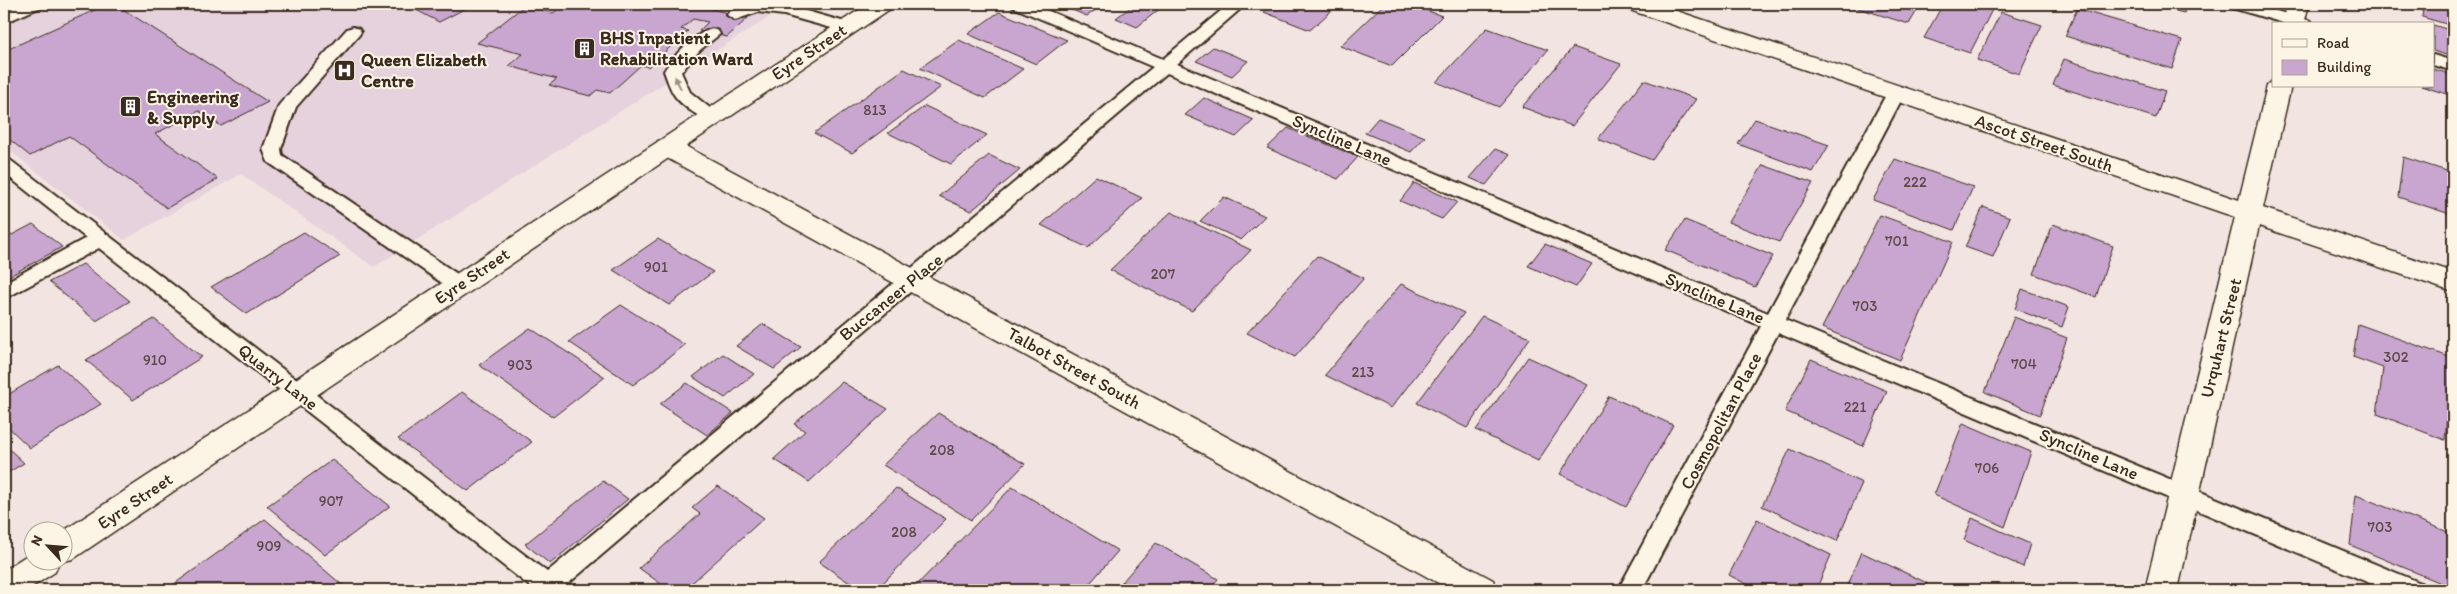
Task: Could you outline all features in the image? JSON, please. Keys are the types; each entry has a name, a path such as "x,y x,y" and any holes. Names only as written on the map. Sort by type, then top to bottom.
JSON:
{"street":[{"name":"Eyre Street","path":"72,542 882,4"},
{"name":"Ascot Street South","path":"1635,4 2453,282"},
{"name":"Urquhart Street","path":"2161,590 2279,88"},
{"name":"Talbot Street South","path":"667,147 1481,590"},
{"path":"4,588 28,572"}],"lane":[{"path":"4,18 35,4"},
{"name":"Syncline Lane","path":"1019,4 1773,323 2412,590"},
{"name":"Buccaneer Place","path":"547,589 1238,4"},
{"path":"2235,4 2298,18"},
{"path":"735,15 756,7 785,10 846,27"},
{"path":"353,32 288,105 272,149 274,158 410,254 459,285"},
{"path":"712,34 694,47 672,71 683,95 712,117"},
{"path":"2434,60 2453,66"},
{"name":"Cosmopolitan Place","path":"1630,590 1896,93"},
{"name":"Quarry Lane","path":"4,164 547,589"},
{"path":"4,292 100,239"}],"shaded area":[{"name":"Queen Elizabeth Centre","path":"4,4 790,4 374,267 241,174 124,240 4,146"}],"building":[{"name":"Engineering & Supply","path":"108,4 115,4 268,102 221,126 199,111 155,134 218,179 167,208 69,136 30,156 4,135 4,51"},
{"path":"405,4 474,4 439,22"},
{"name":"BHS Inpatient Rehabilitation Ward","path":"565,4 718,4 712,9 748,18 727,37 699,31 708,22 693,19 681,29 688,31 648,67 641,65 610,93 597,90 590,96 549,85 557,79 509,66 523,54 477,43 524,6 553,13"},
{"path":"1057,4 1104,4 1087,16"},
{"path":"1135,4 1153,4 1162,7 1137,27 1116,18"},
{"path":"1274,4 1339,4 1310,30 1264,12"},
{"path":"1384,4 1409,4 1442,16 1392,66 1340,46"},
{"path":"1845,4 1921,4 1909,24"},
{"path":"1943,4 1980,4 1993,8 1970,53 1924,38"},
{"path":"2150,4 2187,4 2184,13"},
{"path":"2424,4 2453,5 2453,26 2422,17"},
{"path":"2077,9 2182,40 2172,69 2065,36"},
{"path":"999,12 1067,40 1036,64 968,34"},
{"path":"2001,12 2042,25 2019,74 1977,60"},
{"path":"2434,25 2453,31 2453,57 2434,51"},
{"path":"1487,28 1548,50 1499,107 1436,82"},
{"path":"959,40 1023,69 985,98 920,68"},
{"path":"1213,47 1248,61 1232,76 1196,61"},
{"path":"1573,47 1621,64 1572,126 1522,107"},
{"path":"2064,59 2165,91 2156,118 2053,85"},
{"path":"904,69 941,87 852,153 814,133"},
{"path":"2434,69 2453,75 2453,96 2427,88 2434,88"},
{"path":"1644,80 1696,99 1652,160 1598,139"},
{"path":"1204,98 1254,120 1236,137 1185,115"},
{"path":"925,106 987,135 951,164 888,133"},
{"path":"1378,118 1425,137 1411,152 1365,133"},
{"path":"1755,119 1829,145 1813,172 1738,144"},
{"path":"1288,128 1358,157 1338,179 1267,148"},
{"path":"1495,149 1510,155 1486,185 1470,178"},
{"path":"989,155 1020,170 971,211 939,196"},
{"path":"2403,157 2453,173 2453,215 2398,197"},
{"path":"1895,159 1973,187 1954,230 1873,200"},
{"path":"1763,165 1813,183 1779,242 1728,222"},
{"path":"1096,176 1142,198 1088,248 1041,225"},
{"path":"1414,183 1457,202 1442,219 1400,201"},
{"path":"1224,197 1265,216 1241,240 1200,221"},
{"path":"1983,207 2010,217 1993,257 1965,247"},
{"path":"1171,212 1251,250 1192,311 1110,270"},
{"path":"1880,215 1953,242 1900,360 1822,328"},
{"path":"1685,220 1773,256 1755,287 1665,250"},
{"path":"33,224 62,247 4,279 4,239"},
{"path":"2053,224 2113,246 2096,297 2034,274"},
{"path":"304,232 340,256 247,314 211,287"},
{"path":"658,239 713,272 669,305 613,270"},
{"path":"1545,244 1592,264 1576,287 1528,266"},
{"path":"1317,256 1364,278 1295,357 1247,333"},
{"path":"83,264 130,301 96,321 49,282"},
{"path":"1401,284 1464,313 1391,408 1325,375"},
{"path":"2022,289 2069,307 2062,327 2015,309"},
{"path":"621,305 685,345 633,385 569,342"},
{"path":"1482,316 1530,338 1467,428 1417,403"},
{"path":"2014,317 2067,338 2040,415 1985,392"},
{"path":"154,319 202,357 133,400 86,360"},
{"path":"763,324 801,347 774,369 736,346"},
{"path":"2358,324 2452,358 2445,440 2377,414 2383,368 2353,357"},
{"path":"530,328 605,377 553,417 479,365"},
{"path":"723,354 754,374 725,398 693,377"},
{"path":"1528,357 1588,385 1538,461 1476,430"},
{"path":"1811,359 1887,391 1863,446 1785,411"},
{"path":"58,365 101,404 30,448 4,423 4,397"},
{"path":"842,382 888,409 809,482 774,459 805,431 794,424"},
{"path":"687,383 733,413 707,435 660,404"},
{"path":"462,392 532,442 468,491 398,439"},
{"path":"1609,396 1673,425 1626,507 1560,474"},
{"path":"938,413 1025,464 971,520 883,465"},
{"path":"1963,423 2031,452 2005,527 1934,495"},
{"path":"4,444 24,463 4,475"},
{"path":"1790,449 1862,483 1837,541 1762,506"},
{"path":"332,460 390,506 325,555 267,506"},
{"path":"603,481 628,499 550,564 525,544"},
{"path":"718,486 764,518 684,590 669,590 639,568 700,514 692,508"},
{"path":"1012,487 1118,551 1084,590 912,590"},
{"path":"896,488 946,519 876,590 860,590 819,562"},
{"path":"2356,495 2453,534 2453,588 2350,545"},
{"path":"1972,518 2030,544 2023,567 1964,540"},
{"path":"265,519 348,590 174,590 170,587"},
{"path":"1757,519 1831,555 1816,590 1758,590 1729,575"},
{"path":"1156,543 1218,579 1209,590 1115,590"},
{"path":"1861,552 1927,583 1925,590 1845,590"}],"place":[{"name":"BHS Inpatient Rehabilitation Ward","path":"584,48"},
{"name":"Queen Elizabeth Centre","path":"345,70"},
{"name":"Engineering & Supply","path":"131,107"}]}
